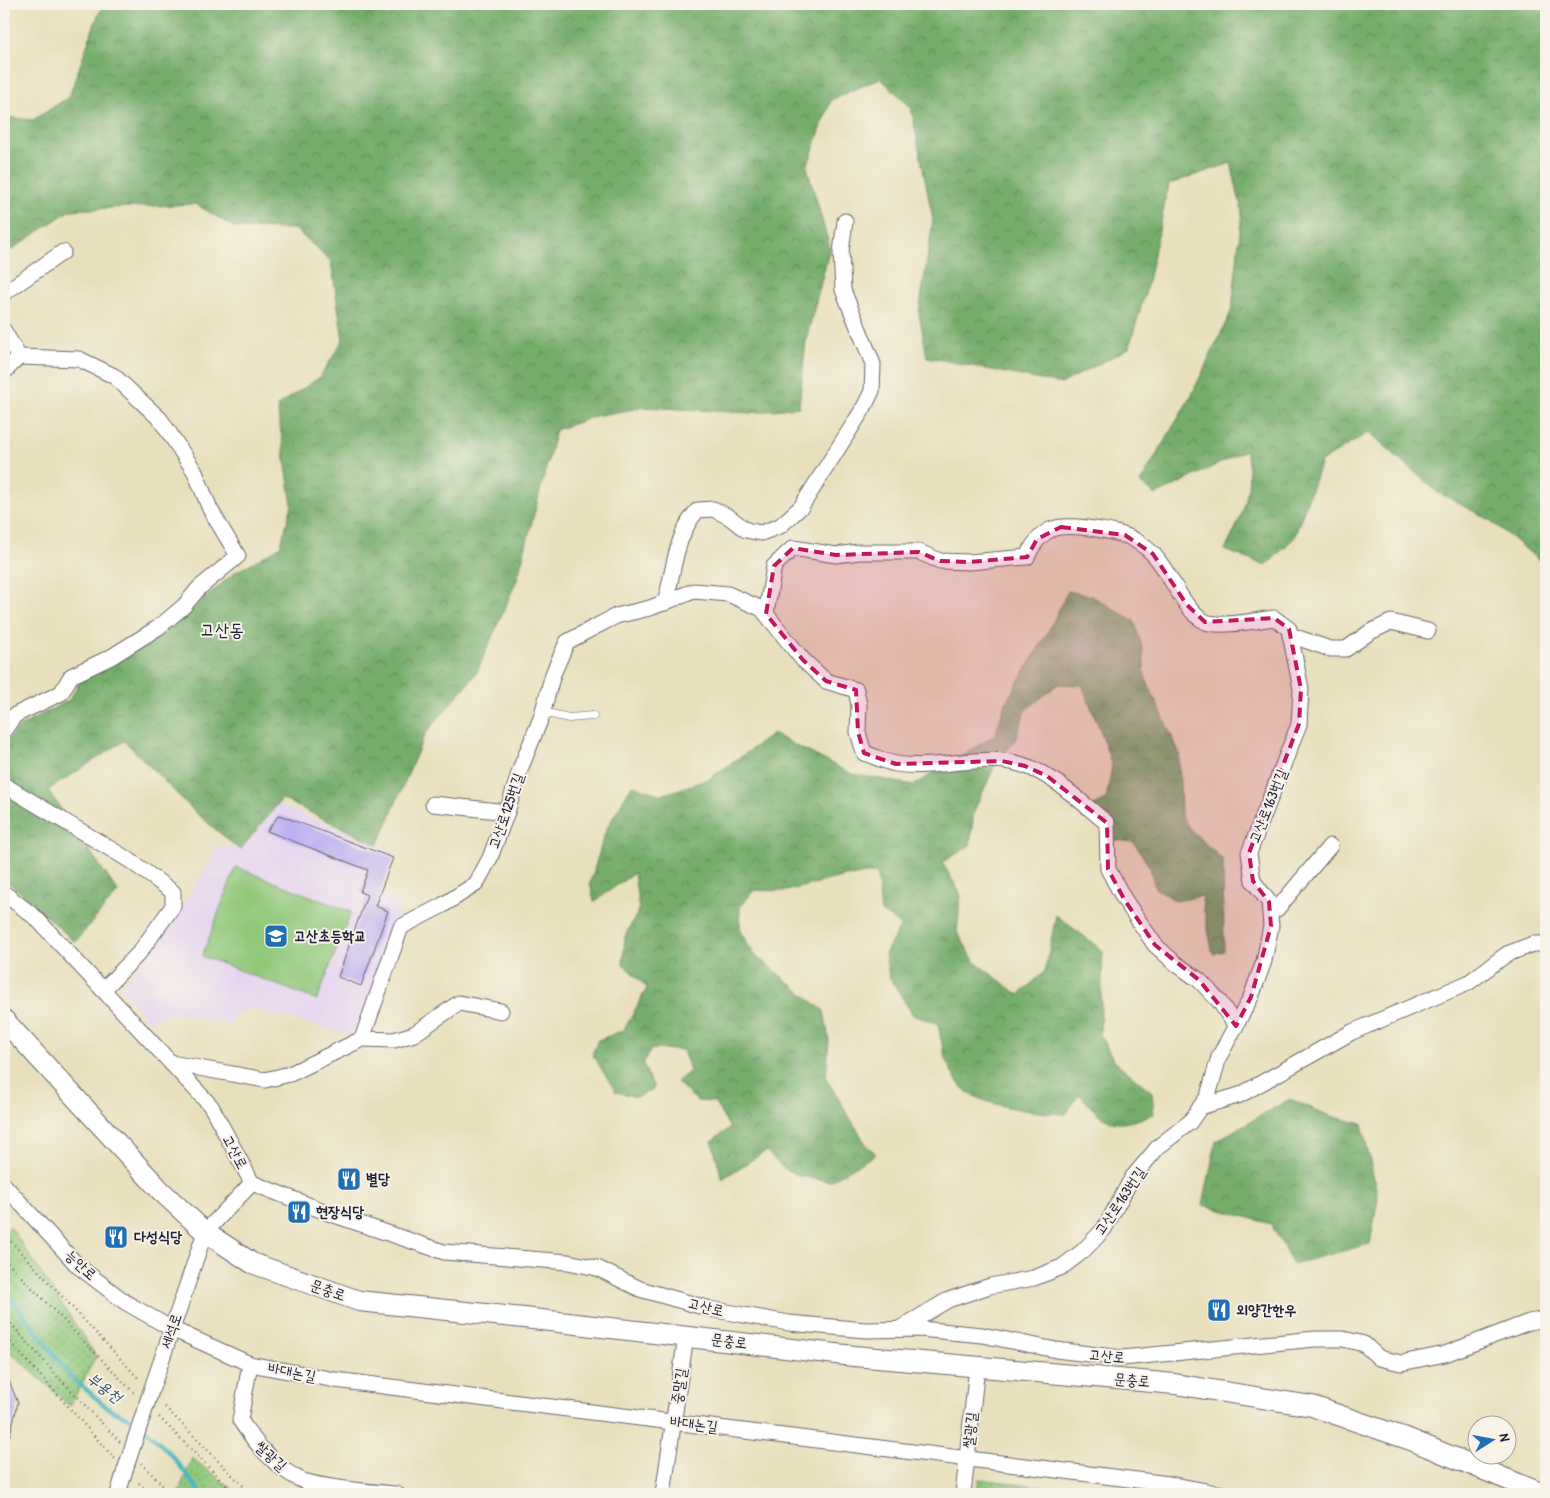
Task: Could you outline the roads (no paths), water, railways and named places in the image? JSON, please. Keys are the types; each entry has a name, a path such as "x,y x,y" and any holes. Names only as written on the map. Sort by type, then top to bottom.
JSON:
{"street":[{"path":"665,602 681,533 692,516 698,510 713,509 729,517 746,530 761,533 780,526 801,507 851,429 872,391 873,364 843,290 841,252 845,221"},
{"path":"4,294 63,252"},
{"path":"4,331 19,357"},
{"path":"4,372 19,357 80,359 114,376 160,420 195,472 210,509 238,556 199,588 184,606 159,627 111,657 71,676 61,693 15,715 4,730"},
{"path":"766,614 774,566 793,548 836,555 859,552 919,552 940,561 969,562 1027,557 1037,539 1050,529 1061,527 1125,535 1153,554 1187,605 1206,622 1224,624 1274,618 1289,630 1290,635 1330,649 1346,649 1370,632 1391,622 1428,631"},
{"name":"고산로125번길","path":"362,1039 401,927 443,905 476,884 490,858 508,812 521,767 542,712 553,674 567,642 616,616 665,602 694,591 728,594 762,608 803,660 826,681 856,690 859,705 858,732 864,752 896,764 928,765 1002,761 1025,766 1046,776 1106,823 1108,869 1124,899 1155,944 1175,963 1199,980 1219,1001 1236,1026"},
{"name":"고산로163번길","path":"899,1329 948,1300 990,1286 1034,1278 1062,1267 1083,1251 1104,1229 1132,1178 1158,1147 1190,1122 1208,1096 1220,1057 1251,997 1264,961 1271,926 1269,902 1253,881 1249,854 1299,724 1301,688 1290,635"},
{"path":"4,785 129,860 173,892 173,906 138,953 103,990"},
{"path":"433,804 508,812"},
{"path":"1270,911 1277,909 1330,846"},
{"name":"고산로","path":"4,893 36,918 211,1106 252,1183 331,1214 444,1252 568,1262 597,1268 640,1289 710,1310 789,1323 865,1330 920,1329 982,1335 1056,1350 1122,1358 1315,1339 1343,1339 1364,1344 1379,1358 1401,1363 1446,1354 1529,1322 1546,1319"},
{"path":"1200,1107 1240,1095 1352,1032 1468,983 1508,954 1533,944 1546,944"},
{"path":"171,1063 265,1080 290,1074 362,1039 394,1040 414,1034 460,1002 501,1011"},
{"name":"문충로","path":"4,1020 161,1191 205,1232 252,1264 359,1301 854,1356 1175,1384 1312,1406 1411,1440 1543,1494"},
{"name":"세석로","path":"118,1494 121,1466 143,1390 172,1330 205,1232 252,1183"},
{"name":"능안로","path":"6,1191 78,1266 124,1302 172,1330"},
{"name":"바대논길","path":"172,1330 250,1364 335,1380 968,1458 1170,1484 1222,1494"},
{"name":"중말길","path":"663,1494 686,1336"},
{"name":"쌀광길","path":"250,1364 240,1420 255,1443 279,1465 298,1479 339,1488 397,1494"},
{"name":"쌀광길","path":"963,1494 977,1366"}],"lane":[{"path":"542,712 569,718 593,716"}],"waterway":[{"name":"부용천","path":"4,1289 70,1376 109,1409 138,1422"},
{"name":"부용천","path":"143,1427 174,1458 201,1494"}],"place":[{"name":"고산초등학교","path":"276,936"},
{"name":"별당","path":"349,1179"},
{"name":"현장식당","path":"299,1212"},
{"name":"다성식당","path":"116,1237"},
{"name":"외양간한우","path":"1219,1310"}],"district":[{"name":"고산동","path":"222,630"}]}
